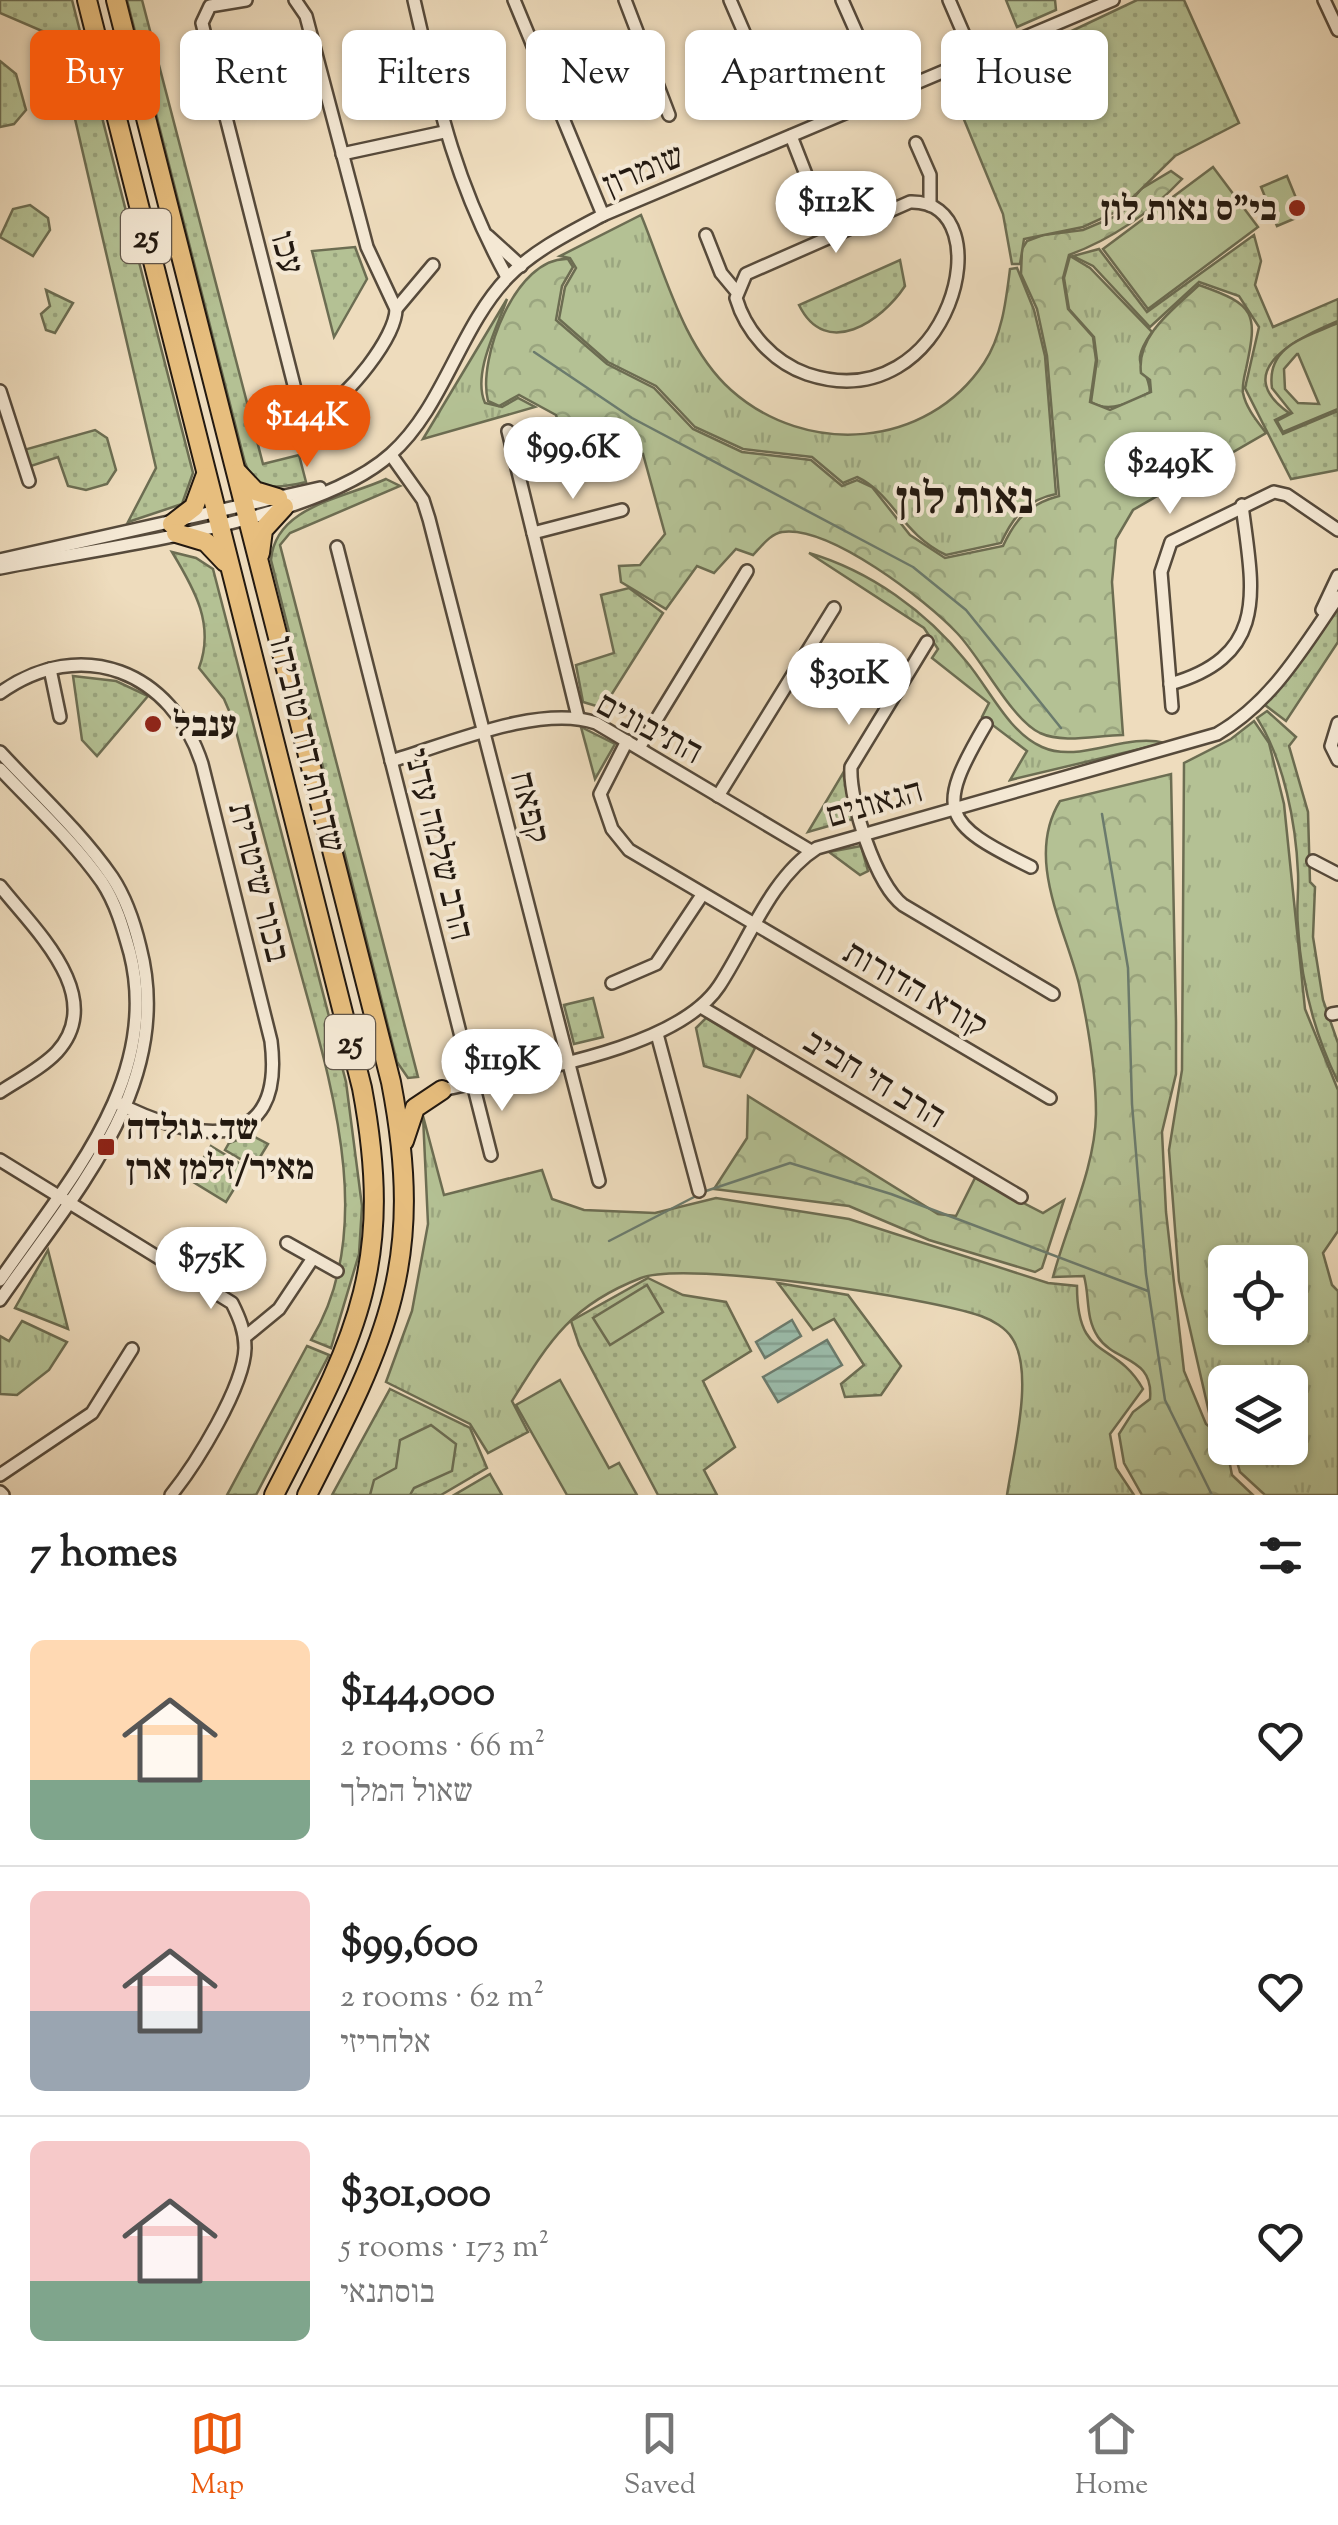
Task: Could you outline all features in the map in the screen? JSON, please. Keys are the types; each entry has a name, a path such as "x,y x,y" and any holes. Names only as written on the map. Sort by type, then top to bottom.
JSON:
{"highway":[{"name":"שדרות דוד טוביהו","path":"86,0 362,1088 375,1178 373,1252 357,1318 331,1384 274,1495"},
{"name":"שדרות דוד טוביהו","path":"116,0 386,1062 402,1152 406,1214 396,1293 368,1371 307,1495"},
{"path":"235,469 255,491 281,503 264,530 259,564"},
{"path":"205,472 205,488 174,528 216,548 233,580"},
{"path":"386,1062 406,1087 442,1090"},
{"path":"402,1152 415,1108 442,1090"}],"street":[{"name":"עכו","path":"246,0 210,6 202,23 296,393 306,407 322,410 344,394 388,337 396,309 433,265"},
{"path":"296,0 306,16 367,246 396,309"},
{"path":"414,0 444,132 481,230 507,277"},
{"path":"514,0 604,215"},
{"path":"625,0 669,116"},
{"path":"730,0 743,30"},
{"path":"842,0 855,30"},
{"path":"949,0 962,30"},
{"name":"שומרון","path":"1041,30 1112,0"},
{"path":"1324,0 1335,15 1338,30"},
{"name":"שומרון","path":"281,503 344,484 391,454 416,425 507,277 521,266 604,215 941,72"},
{"path":"342,154 444,132"},
{"path":"791,136 830,236"},
{"path":"916,143 930,175 930,205"},
{"path":"706,235 721,274 736,290 738,308 752,333 798,371 852,380 884,373 928,344 952,302 957,250 948,224 930,205 910,202 754,268 736,290"},
{"path":"481,230 521,266"},
{"path":"0,391 29,482"},
{"path":"508,432 578,717"},
{"name":"קפאח","path":"391,454 423,500 430,519 599,1181"},
{"path":"1172,707 1164,554 1180,536 1267,493 1282,492 1338,530"},
{"path":"0,568 281,503"},
{"path":"1170,684 1204,670 1232,646 1247,625 1253,597 1242,505"},
{"path":"533,533 622,510"},
{"path":"0,560 174,528"},
{"name":"הרב שלמה עדני","path":"337,546 491,1155"},
{"name":"קורא הדורות","path":"747,570 600,794 612,830 638,858 1050,1098"},
{"name":"הגאונים","path":"1307,641 1338,576"},
{"name":"הגאונים","path":"442,1090 657,1034 701,1006 754,926 811,851 865,831 1158,754 1217,734 1264,698 1338,596"},
{"path":"718,796 834,608"},
{"name":"קורא הדורות","path":"927,642 851,767 865,831 881,879 895,899 1053,994"},
{"name":"בכור שיטרית","path":"0,694 24,678 50,669 75,665 122,672 153,688 182,720 202,764 271,1041 274,1073 267,1100 235,1128 205,1134 188,1131 121,1104"},
{"path":"50,669 60,717"},
{"name":"התיבונים","path":"391,761 550,718 578,717 633,745 811,851"},
{"path":"1338,723 1331,746 1338,760"},
{"path":"986,724 956,775 954,808 962,826 976,840 1031,866"},
{"path":"0,752 82,839 112,877 132,917 145,966 149,1016 140,1071 0,1300"},
{"path":"0,769 74,847 103,884 121,921 132,964 137,1016 121,1104"},
{"path":"1314,861 1338,874"},
{"path":"0,886 62,964 74,996 59,1050 0,1092"},
{"path":"612,983 656,964 702,895"},
{"name":"הרב חי חביב","path":"701,1006 1021,1196"},
{"path":"657,1034 700,1190"},
{"path":"0,1160 61,1200 218,1290 232,1303 244,1337 244,1360 234,1387 171,1495"},
{"path":"0,1280 61,1200"},
{"path":"288,1243 337,1272"},
{"path":"244,1337 279,1309 313,1258"},
{"path":"0,1475 75,1428 100,1405 132,1350"}],"green space":[{"path":"0,0 72,0 80,30 40,30 0,13"},
{"path":"127,0 142,0 150,30 135,30"},
{"path":"1006,0 1055,0 1056,10 1017,27"},
{"path":"1137,0 1184,0 1239,123 1175,156 1120,210 1083,227 1024,239 1020,264 1012,264 1003,214 964,120 1108,120 1108,30 1074,30"},
{"path":"0,61 16,74 26,110 14,124 0,127"},
{"path":"160,69 263,464 299,455 306,482 279,487 263,484 245,463 158,120"},
{"path":"75,120 103,120 193,473 182,504 128,522 156,468"},
{"path":"1213,167 1258,227 1148,309 1103,249"},
{"path":"1171,171 1182,179 1157,203 1115,233 1069,255 1063,278 1068,309 1093,337 1096,360 1090,402 1110,410 1151,392 1150,380 1141,373 1145,346 1159,323 1199,285 1232,299 1248,314 1252,335 1243,393 1266,433 1133,510 1116,539 1112,582 1123,735 1070,738 1040,733 1007,702 967,644 923,602 850,552 802,533 778,533 753,555 736,549 714,573 697,566 666,609 621,582 619,566 640,565 665,534 643,454 616,461 610,448 568,458 556,415 519,395 499,406 488,401 489,361 504,313 532,274 549,263 568,259 573,267 562,286 556,320 607,364 654,388 693,429 742,452 811,460 842,486 857,480 872,487 910,535 945,558 1003,546 1025,514 1039,503 1059,496 1047,356 1037,309 1021,274 1022,249 1027,241 1043,235 1083,230 1121,214 1141,189"},
{"path":"1287,176 1303,215 1277,226 1261,187"},
{"path":"30,205 48,218 50,230 33,256 0,237 13,209"},
{"path":"641,215 677,308 714,373 761,412 794,426 829,434 864,434 899,427 931,413 960,392 990,353 1002,318 1010,269 1017,268 1034,310 1045,356 1056,494 1022,511 1001,543 946,555 919,536 880,493 857,477 843,483 812,457 743,449 695,427 656,386 608,362 559,319 565,287 576,268 570,258 560,256"},
{"path":"1254,235 1261,261 1255,285 1273,327 1338,299 1338,321 1277,356 1268,369 1266,382 1272,397 1289,413 1275,420 1283,434 1338,411 1338,470 1291,479 1245,388 1259,327 1239,296 1199,282 1150,327 1093,266 1073,256 1099,249 1147,312"},
{"path":"355,247 367,279 334,337 312,251"},
{"path":"1070,256 1090,268 1152,332 1140,359 1150,392 1128,403 1105,407 1091,402 1097,360 1094,337 1069,309 1064,278"},
{"path":"900,260 905,286 883,311 854,329 824,330 810,321 799,305"},
{"path":"46,290 73,303 55,333 46,330 41,314 50,306"},
{"path":"507,299 484,365 485,403 502,407 518,398 535,407 423,439"},
{"path":"1338,323 1338,409 1283,432 1277,421 1292,413 1272,388 1275,362 1302,338","holes":["1298,354 1319,404 1298,403 1285,389 1284,369"]},
{"path":"95,430 107,438 116,470 107,484 86,490 68,486 58,457 25,468 20,451"},
{"path":"386,479 400,486 290,533 280,545 418,1077 408,1078 397,1062 271,560 275,542 298,516"},
{"path":"172,552 196,558 213,569 346,1082 362,1206 359,1254 331,1348 311,1340 332,1294 343,1245 345,1194 331,1090 233,720 224,699 199,668 205,637 200,608"},
{"path":"809,553 854,570 915,610 966,661 1019,731 1042,747 1072,752 1134,741 1165,743 1010,780 1027,751 982,717 989,703 932,658 938,649 924,628"},
{"path":"629,588 663,613 603,708 583,702 576,665 614,653 601,595"},
{"path":"1338,597 1338,642 1286,721 1265,705 1264,698"},
{"path":"73,676 116,681 148,696 97,756 82,740"},
{"path":"1267,711 1296,737 1289,746 1308,812 1310,882 1315,887 1313,937 1323,1000 1338,1043 1338,1082 1322,1045 1306,987 1297,914 1295,834 1275,753 1257,718"},
{"path":"1254,721 1269,743 1284,804 1305,1009 1338,1090 1338,1231 1323,1253 1332,1285 1338,1291 1338,1495 1265,1495 1240,1472 1238,1465 1308,1465 1308,1365 1208,1365 1208,1408 1179,1281 1169,1150 1182,1070 1184,763 1231,739"},
{"path":"581,727 615,744 595,779"},
{"path":"843,773 853,819 808,832"},
{"path":"1171,774 1176,1074 1162,1132 1166,1212 1184,1371 1208,1426 1208,1465 1230,1465 1232,1475 1253,1495 1142,1495 1124,1463 1119,1434 1133,1412 1150,1399 1146,1375 1098,1337 1089,1315 1084,1276 1053,1277 1086,1176 1096,1114 1082,1000 1047,868 1050,823 1060,801"},
{"path":"861,846 868,871 860,875 829,852"},
{"path":"593,998 603,1037 574,1044 564,1005"},
{"path":"706,1018 755,1048 740,1077 704,1066 696,1028"},
{"path":"748,1096 938,1214 956,1216 975,1178 1043,1213 1064,1200 1042,1268 1035,1272 929,1240 849,1206 714,1189 747,1138"},
{"path":"423,1116 444,1195 542,1170 552,1199 584,1210 655,1213 716,1198 849,1219 1048,1283 1077,1286 1083,1328 1090,1339 1132,1373 1143,1389 1110,1434 1116,1468 1134,1495 1007,1495 1020,1414 1022,1371 1012,1338 990,1320 913,1300 755,1277 666,1274 641,1278 597,1300 551,1342 512,1401 528,1432 488,1453 470,1424 386,1382 412,1311 428,1224"},
{"path":"251,1135 268,1144 254,1167 225,1150 229,1143"},
{"path":"211,1146 247,1168 226,1202 190,1180"},
{"path":"48,1250 68,1329 15,1308"},
{"path":"648,1278 683,1295 726,1302 751,1351 703,1381 735,1447 704,1470 717,1495 658,1495 579,1345 571,1321"},
{"path":"778,1283 848,1295 901,1366 881,1395 845,1397 841,1384 864,1365 834,1319 813,1330"},
{"path":"647,1285 663,1312 610,1345 593,1318"},
{"path":"22,1321 67,1342 49,1370 17,1395 0,1394 0,1336 9,1341"},
{"path":"307,1346 329,1355 256,1495 227,1495"},
{"path":"560,1380 609,1468 619,1463 637,1495 567,1495 516,1405"},
{"path":"390,1389 470,1428 487,1468 441,1495 332,1495"},
{"path":"431,1425 456,1444 452,1471 414,1488 410,1495 370,1495 374,1480 396,1468 400,1440"},
{"path":"490,1474 502,1495 454,1495"}],"shaded area":[{"path":"792,1320 801,1336 765,1358 756,1342"},
{"path":"827,1340 842,1365 778,1402 763,1377"}],"waterway":[{"path":"534,352 632,418 913,567 966,610 1061,728"},
{"path":"1102,814 1128,968 1132,1104 1146,1274 1165,1400 1212,1495"},
{"path":"703,1192 790,1163 891,1194 1148,1291"},
{"path":"609,1241 696,1196"}],"place":[{"name":"בי\"ס נאות לון","path":"1297,208"},
{"name":"ענבל","path":"153,724"},
{"name":"שד. גולדה מאיר/זלמן ארן","path":"106,1147"}],"district":[{"name":"נאות לון","path":"965,497"}]}
